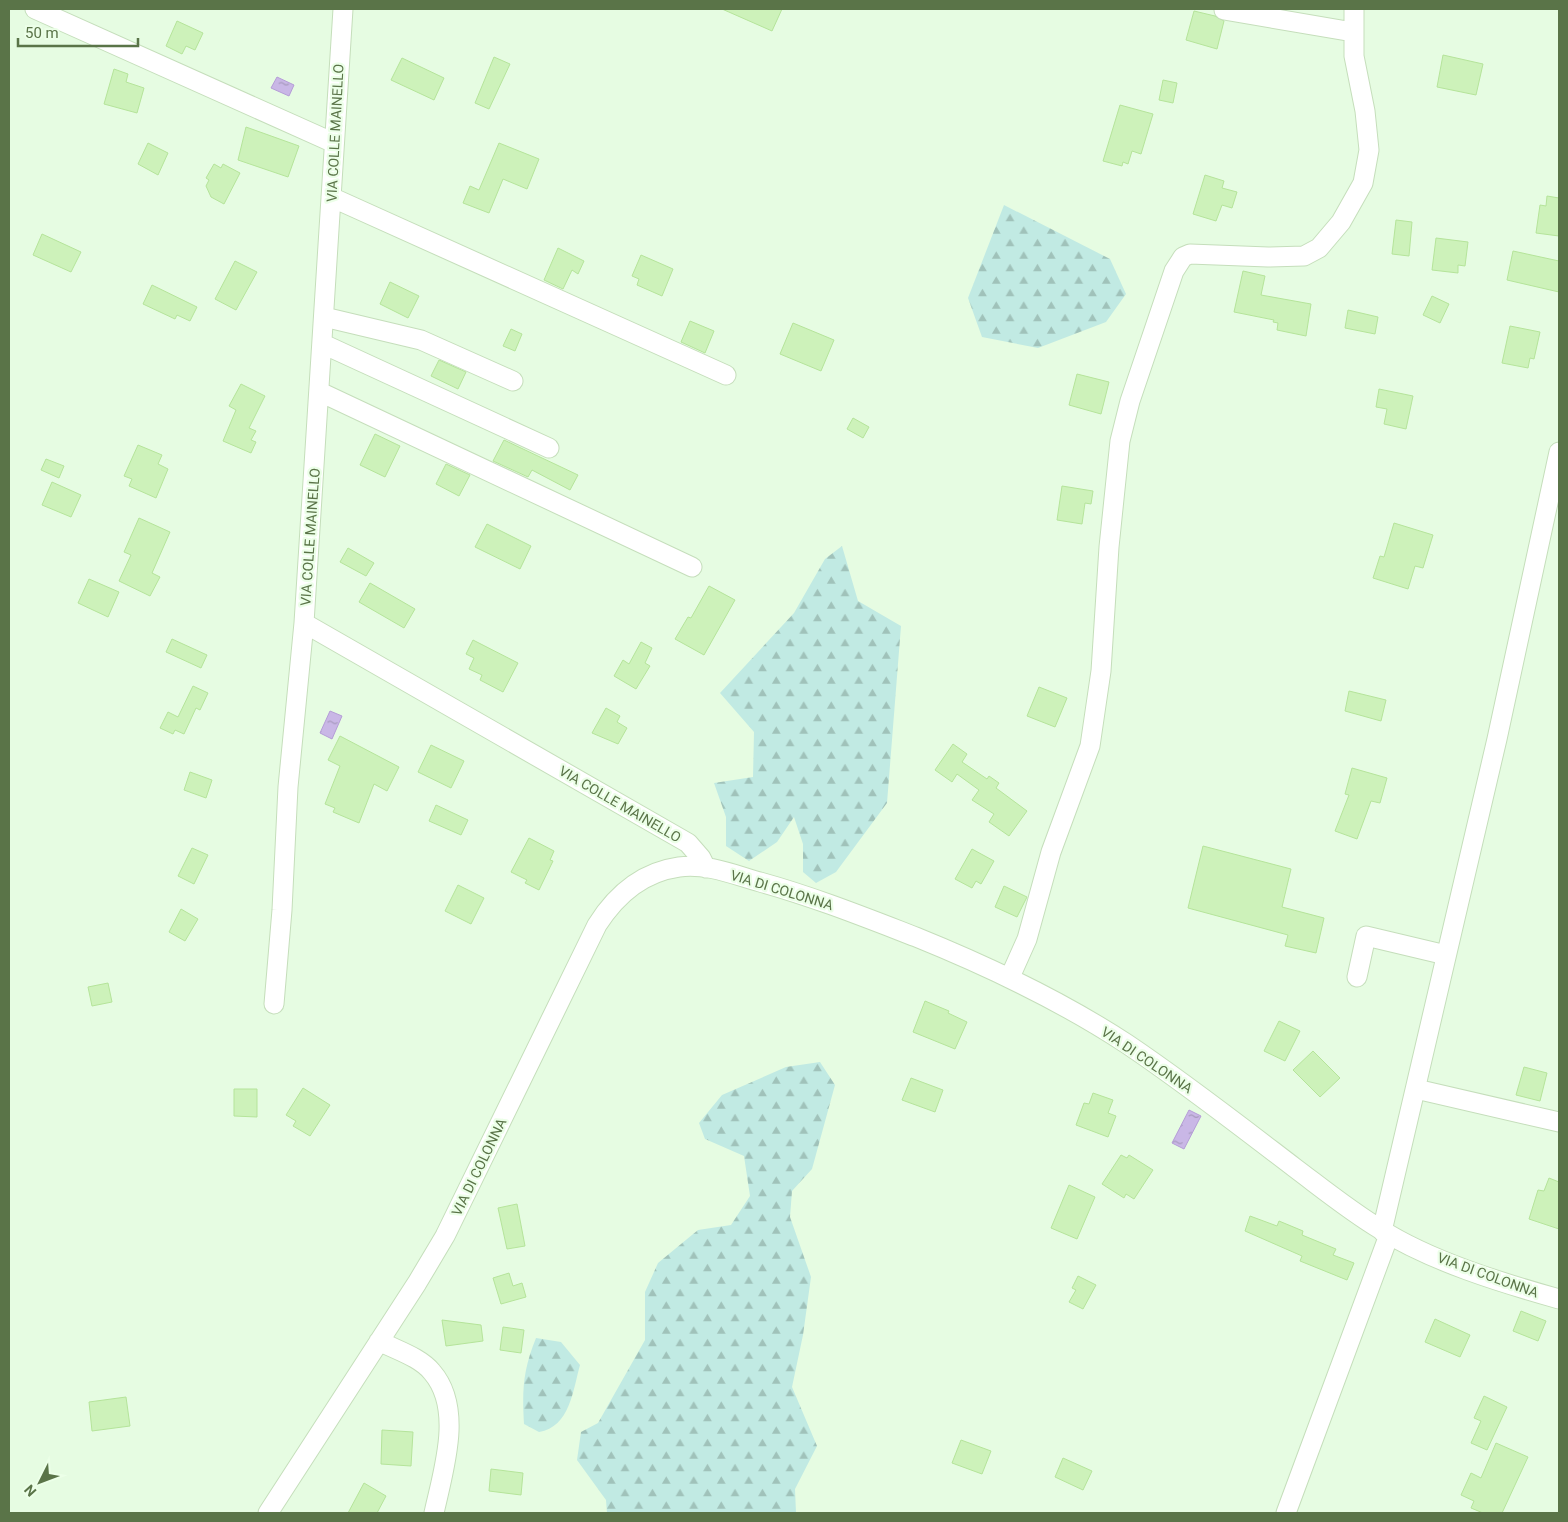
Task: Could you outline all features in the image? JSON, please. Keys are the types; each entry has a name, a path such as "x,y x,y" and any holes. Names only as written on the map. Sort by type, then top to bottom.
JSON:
{"street":[{"path":"35,9 334,143"},
{"name":"VIA COLLE MAINELLO","path":"343,9 304,623 688,843 702,858 706,868"},
{"path":"1010,977 1027,939 1051,852 1090,746 1100,682 1109,547 1120,441 1132,394 1174,271 1183,257 1190,254 1268,257 1304,256 1319,248 1337,227 1358,194 1368,161 1368,132 1356,65 1353,32 1354,9"},
{"path":"1224,10 1353,32"},
{"path":"331,197 726,376"},
{"path":"324,317 420,340 514,382"},
{"path":"322,344 549,448"},
{"path":"320,392 692,567"},
{"path":"1286,1513 1385,1233 1446,955 1501,721 1559,452"},
{"path":"274,1004 289,778 304,623"},
{"name":"VIA DI COLONNA","path":"268,1513 417,1283 465,1197 584,948 607,909 628,888 650,876 682,866 706,868 835,905 1010,977 1072,1010 1144,1056 1342,1204 1385,1233 1445,1260 1559,1300"},
{"path":"1357,977 1366,936 1446,955"},
{"path":"1416,1089 1559,1122"},
{"path":"379,1341 422,1363 431,1371 443,1390 448,1420 447,1441 434,1513"}],"green space":[{"path":"1004,205 1110,259 1126,294 1106,322 1038,348 982,337 968,298"},
{"path":"842,546 858,601 901,626 887,803 836,872 816,883 803,872 803,844 794,817 777,842 749,861 726,846 726,817 714,783 753,777 754,732 720,693 794,613 825,559"},
{"path":"820,1062 835,1085 812,1169 792,1191 790,1217 811,1277 803,1335 792,1387 817,1446 795,1489 796,1513 607,1513 606,1500 577,1460 581,1432 598,1423 645,1340 645,1292 658,1263 698,1230 731,1225 750,1196 744,1156 705,1139 699,1123 722,1095 786,1067"},
{"path":"536,1338 561,1342 580,1365 572,1396 564,1415 558,1423 549,1429 539,1432 524,1424 523,1412 523,1390 526,1370"}],"water":[{"path":"277,77 294,85 289,96 271,88"},
{"path":"330,711 342,716 332,739 320,733"},
{"path":"1189,1110 1201,1116 1184,1149 1172,1143"}],"building":[{"path":"722,9 782,9 772,31"},
{"path":"1194,11 1215,16 1224,21 1217,49 1186,40"},
{"path":"177,21 203,33 195,50 186,46 182,54 166,46"},
{"path":"1443,55 1483,64 1476,95 1437,87"},
{"path":"494,57 510,64 489,109 475,103"},
{"path":"402,58 444,78 434,100 391,80"},
{"path":"114,69 128,74 126,82 144,88 137,113 104,104"},
{"path":"1163,80 1177,83 1173,103 1159,100"},
{"path":"1120,105 1153,114 1141,154 1132,151 1128,164 1123,162 1122,166 1103,161"},
{"path":"246,127 299,146 288,177 238,160"},
{"path":"148,143 168,153 158,175 138,164"},
{"path":"499,143 539,159 527,189 503,179 489,213 463,203 470,186 479,190"},
{"path":"214,164 221,168 223,164 240,173 224,204 211,197 206,186 209,180 206,178"},
{"path":"1205,175 1224,181 1222,188 1237,192 1232,208 1222,205 1216,221 1193,214"},
{"path":"1547,196 1559,198 1559,236 1536,233 1540,205 1546,206"},
{"path":"1396,220 1412,222 1409,256 1392,254"},
{"path":"42,234 81,252 71,272 33,255"},
{"path":"1436,238 1468,242 1465,266 1458,265 1458,273 1432,270"},
{"path":"558,248 584,261 578,274 572,270 563,289 544,280"},
{"path":"1513,251 1559,261 1559,292 1507,280"},
{"path":"641,255 673,269 662,296 637,285 639,279 632,276"},
{"path":"235,261 257,272 236,310 215,299"},
{"path":"1243,271 1265,276 1261,295 1311,304 1306,336 1277,330 1278,323 1273,322 1274,320 1234,312"},
{"path":"390,282 419,296 408,318 380,304"},
{"path":"152,285 197,307 190,321 177,315 175,319 143,304"},
{"path":"1432,296 1449,304 1440,323 1423,315"},
{"path":"1348,310 1378,317 1375,334 1345,328"},
{"path":"690,321 714,331 705,353 681,342"},
{"path":"793,323 834,340 821,371 780,354"},
{"path":"1510,326 1540,332 1534,359 1530,358 1528,368 1502,363"},
{"path":"511,329 522,334 515,351 503,346"},
{"path":"439,360 466,372 458,389 431,376"},
{"path":"1077,374 1109,382 1101,414 1069,405"},
{"path":"241,384 265,396 249,428 256,431 251,440 256,442 251,453 223,441 236,410 229,406"},
{"path":"1379,389 1413,396 1406,429 1384,424 1387,409 1376,407"},
{"path":"853,418 869,427 863,438 847,429"},
{"path":"375,434 400,446 385,477 360,465"},
{"path":"504,440 578,475 570,490 532,470 528,477 493,461"},
{"path":"138,445 162,455 158,464 168,469 156,498 129,486 132,479 124,476"},
{"path":"46,459 64,466 59,478 41,470"},
{"path":"446,464 470,475 459,496 436,484"},
{"path":"52,482 81,495 71,517 42,505"},
{"path":"1062,486 1093,491 1091,504 1085,503 1082,524 1057,520"},
{"path":"139,518 170,532 152,573 160,577 150,596 119,581 131,555 124,552"},
{"path":"1394,523 1433,535 1423,568 1415,566 1408,589 1373,578 1380,556 1384,557"},
{"path":"487,524 531,546 520,569 475,547"},
{"path":"348,548 374,563 366,576 340,562"},
{"path":"89,579 119,592 108,617 78,603"},
{"path":"370,583 415,609 404,628 359,602"},
{"path":"709,586 735,600 704,655 675,639 688,617 691,618"},
{"path":"172,639 207,655 201,668 166,652"},
{"path":"473,640 518,663 503,692 480,680 482,675 469,669 474,658 466,654"},
{"path":"641,642 652,648 645,663 650,666 636,689 614,676 623,660 629,664"},
{"path":"193,686 208,693 200,710 196,708 184,734 175,730 173,734 160,728 168,712 178,717"},
{"path":"1039,687 1067,698 1055,727 1027,716"},
{"path":"1349,691 1386,700 1381,721 1345,711"},
{"path":"606,708 620,716 617,722 627,728 618,744 592,733"},
{"path":"340,736 399,767 387,791 374,784 359,823 333,812 335,808 325,804 340,766 328,760"},
{"path":"953,744 967,754 962,762 987,779 989,776 999,783 996,788 1027,811 1009,836 989,822 994,814 972,800 979,790 957,774 952,782 935,770"},
{"path":"431,745 464,761 451,788 418,772"},
{"path":"1352,768 1387,778 1380,803 1371,801 1357,839 1335,831 1349,795 1345,794"},
{"path":"190,772 212,780 206,798 184,790"},
{"path":"436,805 468,820 461,835 429,821"},
{"path":"529,838 554,851 550,860 553,861 539,890 525,883 527,880 511,872"},
{"path":"1203,846 1291,869 1282,907 1324,918 1316,953 1285,946 1288,935 1188,908"},
{"path":"192,848 208,855 194,884 178,876"},
{"path":"972,849 994,861 981,884 976,881 972,888 955,879"},
{"path":"458,885 484,898 471,924 445,911"},
{"path":"1004,886 1027,897 1017,917 995,907"},
{"path":"181,909 198,919 185,941 169,932"},
{"path":"108,983 112,1002 92,1006 88,987"},
{"path":"925,1001 949,1011 948,1013 967,1022 955,1049 913,1032"},
{"path":"1279,1021 1300,1031 1285,1061 1264,1051"},
{"path":"1313,1051 1340,1078 1320,1097 1293,1070"},
{"path":"1524,1067 1547,1073 1540,1101 1516,1095"},
{"path":"911,1078 943,1090 935,1112 902,1100"},
{"path":"303,1088 330,1105 310,1136 293,1126 296,1121 286,1115"},
{"path":"234,1089 257,1089 257,1117 234,1116"},
{"path":"1093,1093 1113,1100 1108,1113 1116,1116 1108,1137 1076,1125 1084,1103 1089,1104"},
{"path":"1121,1155 1127,1158 1129,1155 1153,1170 1134,1199 1126,1194 1124,1198 1102,1184"},
{"path":"1549,1178 1559,1182 1559,1229 1529,1219 1538,1190 1544,1191"},
{"path":"1069,1185 1095,1197 1077,1239 1051,1228"},
{"path":"517,1204 525,1246 507,1249 498,1208"},
{"path":"1250,1216 1277,1226 1279,1221 1303,1231 1302,1235 1336,1249 1333,1255 1354,1263 1347,1280 1300,1261 1302,1256 1245,1231"},
{"path":"509,1273 513,1286 522,1283 526,1297 501,1304 493,1278"},
{"path":"1078,1276 1096,1285 1083,1309 1069,1302 1076,1290 1072,1288"},
{"path":"1521,1311 1546,1321 1538,1341 1513,1331"},
{"path":"1435,1319 1470,1335 1460,1357 1425,1342"},
{"path":"442,1320 481,1325 483,1341 446,1346"},
{"path":"503,1327 524,1330 521,1353 500,1350"},
{"path":"1484,1396 1507,1407 1487,1450 1471,1443 1481,1421 1474,1418"},
{"path":"126,1397 130,1426 92,1431 89,1402"},
{"path":"382,1430 413,1432 411,1466 381,1464"},
{"path":"961,1440 991,1451 982,1474 952,1463"},
{"path":"1496,1443 1528,1457 1502,1513 1483,1513 1471,1508 1474,1501 1461,1495 1471,1473 1481,1478"},
{"path":"1063,1458 1092,1471 1083,1490 1055,1477"},
{"path":"491,1469 523,1473 521,1495 489,1491"},
{"path":"364,1483 386,1496 377,1513 348,1513"}]}
